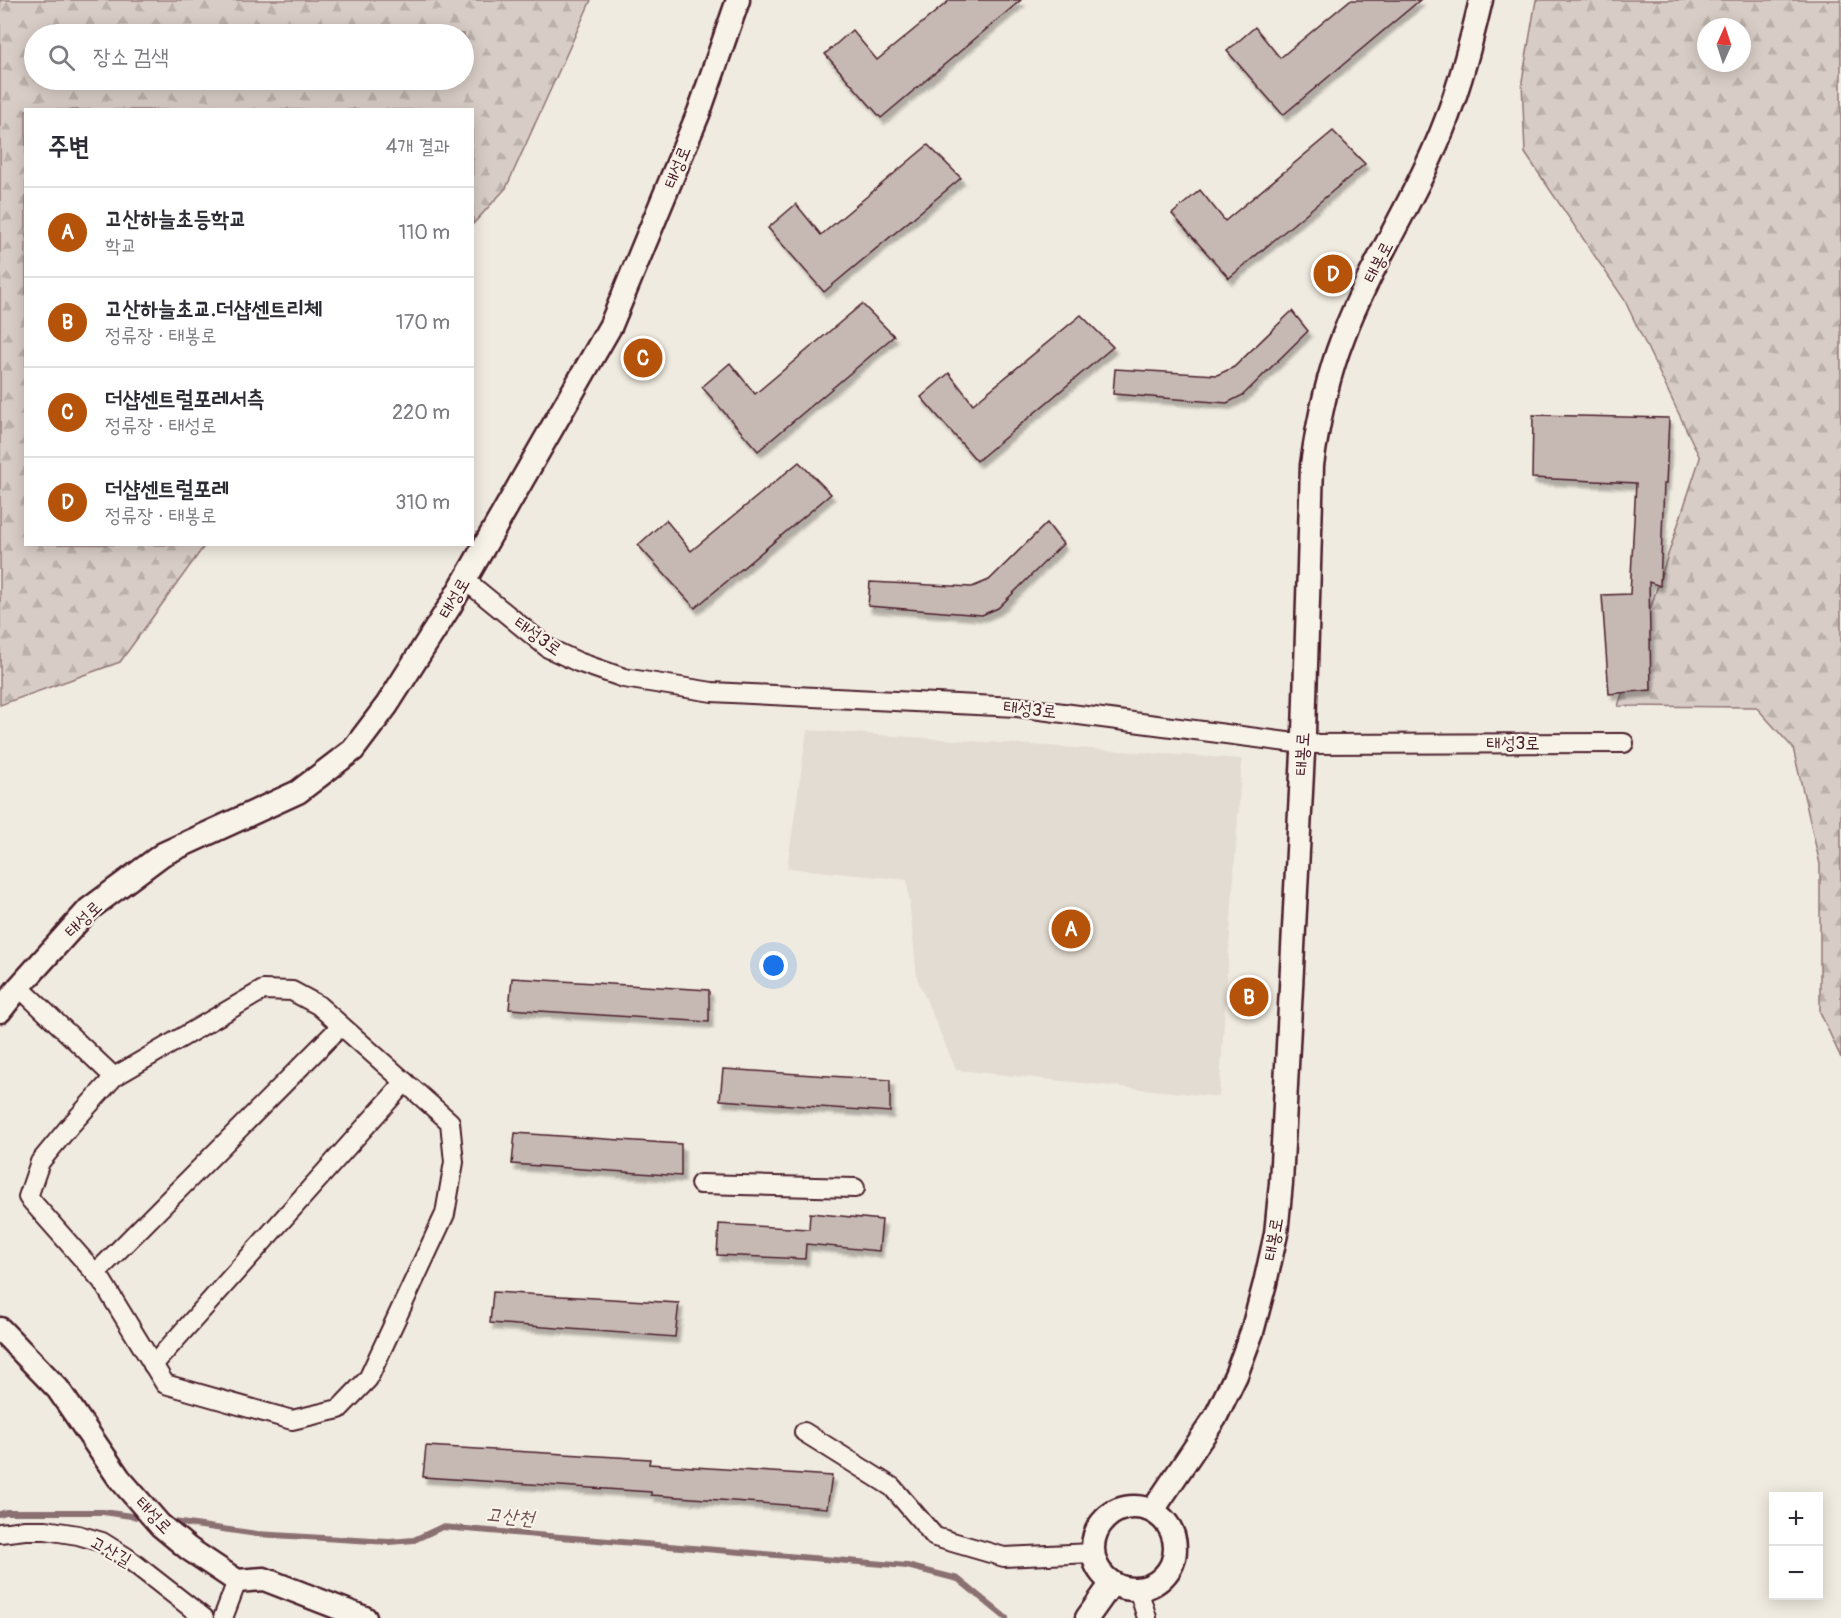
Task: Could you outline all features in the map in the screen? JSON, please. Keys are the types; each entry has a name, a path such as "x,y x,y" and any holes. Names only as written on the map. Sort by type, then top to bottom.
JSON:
{"street":[{"name":"태성로","path":"0,1011 18,987 89,909 163,854 298,792 353,750 387,705 465,580 611,326 699,112 738,0"},
{"name":"태봉로","path":"1153,1510 1215,1418 1236,1375 1252,1332 1276,1234 1281,1183 1303,744 1312,465 1326,391 1343,337 1365,287 1434,152 1468,53 1481,0"},
{"name":"태성3로","path":"465,580 548,648 578,662 624,678 712,692 1017,707 1303,744 1624,743"},
{"path":"18,987 114,1077"},
{"path":"263,990 292,991 318,1005 341,1026 450,1122 454,1162 445,1214 368,1378 339,1409 292,1420 165,1384 102,1281 28,1197 40,1162 114,1077 263,990"},
{"path":"96,1273 341,1026"},
{"path":"153,1365 405,1083"},
{"path":"700,1184 855,1188"},
{"name":"태성로","path":"0,1329 58,1389 119,1478 160,1525 189,1549 237,1581"},
{"path":"804,1432 892,1487 935,1537 1004,1557 1093,1553"},
{"path":"1141,1506 1153,1510 1164,1518 1172,1529 1176,1542 1176,1555 1171,1568 1151,1586 1138,1589 1125,1588 1112,1583 1101,1573 1095,1561 1092,1547 1095,1533 1102,1521 1113,1511 1141,1506"},
{"name":"고산길","path":"0,1533 46,1530 78,1535 102,1542 126,1557 204,1618"},
{"path":"223,1618 237,1581 264,1580 365,1618"},
{"path":"1087,1618 1112,1583"},
{"path":"1138,1589 1147,1618"}],"shaded area":[{"path":"807,730 1242,759 1219,1097 956,1070 917,978 907,880 787,868"}],"green space":[{"path":"0,0 591,0 506,188 474,223 474,108 24,108 24,546 204,546 120,662 0,705"},
{"path":"1536,0 1841,0 1841,1058 1820,1012 1820,864 1793,748 1756,707 1618,706 1700,458 1624,299 1525,153 1522,81"}],"building":[{"path":"950,0 1021,0 881,118 825,54 852,30 877,60"},
{"path":"1350,0 1420,0 1283,115 1227,51 1255,27 1280,58"},
{"path":"1333,131 1365,164 1229,278 1172,214 1200,190 1225,221"},
{"path":"928,145 961,178 824,292 768,228 796,204 821,235"},
{"path":"862,304 894,336 758,451 702,387 730,363 755,394"},
{"path":"1292,311 1308,331 1243,395 1227,403 1113,394 1115,369 1217,375 1234,367"},
{"path":"1081,315 1113,347 977,461 921,397 949,373 973,404"},
{"path":"1533,415 1669,418 1660,586 1649,582 1651,690 1609,694 1602,595 1630,594 1636,483 1532,478"},
{"path":"799,462 831,494 695,608 638,545 666,520 691,551"},
{"path":"1047,523 1063,544 998,608 982,615 868,606 870,582 972,587 989,580"},
{"path":"512,978 709,990 709,1022 509,1009"},
{"path":"723,1069 890,1080 890,1112 720,1100"},
{"path":"515,1133 681,1144 681,1176 512,1164"},
{"path":"810,1213 882,1220 879,1251 806,1244 805,1259 717,1255 719,1224 809,1229"},
{"path":"493,1292 679,1303 675,1337 490,1323"},
{"path":"426,1446 650,1459 649,1464 832,1476 827,1508 651,1495 651,1492 423,1477"}],"waterway":[{"name":"고산천","path":"0,1514 6,1512 103,1512 145,1518"},
{"name":"고산천","path":"167,1521 257,1534 389,1542 414,1540 442,1527 907,1566 958,1579 1006,1618"}],"place":[{"name":"더샵센트럴포레","path":"1333,274"},
{"name":"더샵센트럴포레서측","path":"643,358"},
{"name":"고산하늘초등학교","path":"1071,929"},
{"name":"고산하늘초교.더샵센트리체","path":"1249,997"}]}
